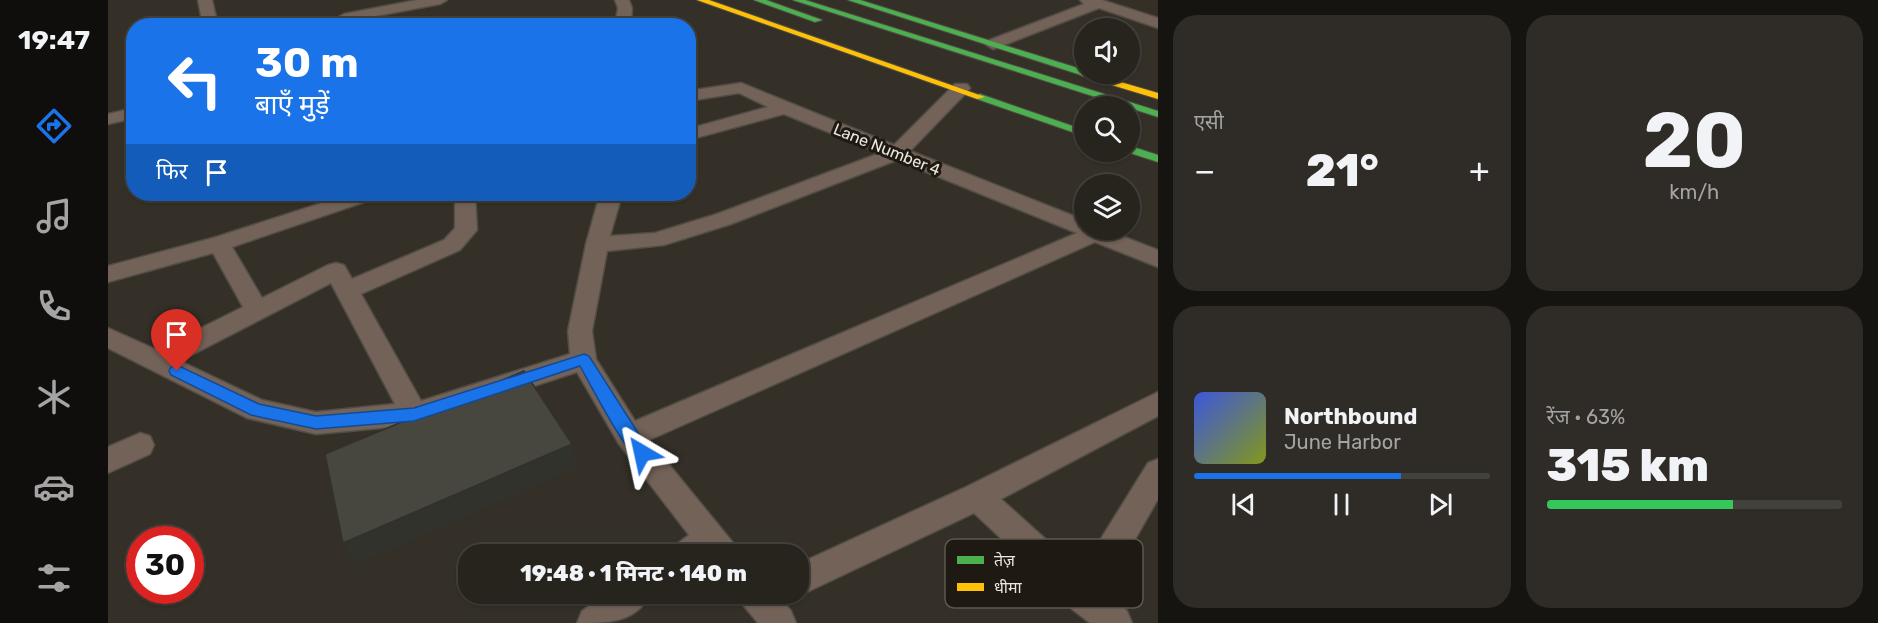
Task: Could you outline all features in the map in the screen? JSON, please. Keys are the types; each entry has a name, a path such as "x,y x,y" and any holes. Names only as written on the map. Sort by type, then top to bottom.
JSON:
{"main road":[{"path":"701,0 961,88 1074,129"},
{"path":"758,0 927,56"},
{"path":"797,0 1158,114"},
{"path":"852,0 1074,70"},
{"path":"1120,84 1158,96"},
{"path":"1140,152 1158,159"}],"street":[{"path":"205,0 209,18"},
{"path":"335,0 344,18"},
{"path":"363,18 440,0"},
{"path":"622,0 626,8 624,18"},
{"path":"993,44 1092,2 1158,23"},
{"name":"Lane Number 4","path":"696,95 741,88 785,108 1074,224"},
{"path":"597,244 656,240 724,219 897,153 961,88"},
{"path":"696,133 785,108"},
{"path":"108,119 126,115"},
{"path":"108,274 219,244 348,201"},
{"path":"347,291 452,245 466,230 465,201"},
{"path":"610,201 597,244 580,332 584,360 629,436 703,544"},
{"path":"629,436 1074,237"},
{"name":"Lane Number 4","path":"1113,240 1158,259"},
{"path":"219,244 257,311"},
{"path":"157,361 336,271 414,414"},
{"path":"108,337 257,410 316,423 414,414 584,360"},
{"path":"809,575 977,497 1158,403"},
{"path":"108,461 140,445"},
{"path":"1118,539 1158,472"},
{"path":"977,497 1022,539"},
{"path":"594,623 620,604"},
{"path":"1097,608 1115,623"}],"building":[{"path":"524,371 572,444 343,543 325,454"}],"traffic: fast":[{"path":"758,0 818,20"},
{"path":"797,0 1158,114"},
{"path":"852,0 1074,70"},
{"path":"980,97 1074,130"},
{"path":"1140,153 1158,159"}],"traffic: slow":[{"path":"701,0 980,97"},
{"path":"1118,84 1158,96"}],"route":[{"path":"177,371 257,410 316,423 414,414 584,360 629,436 642,453"}]}
